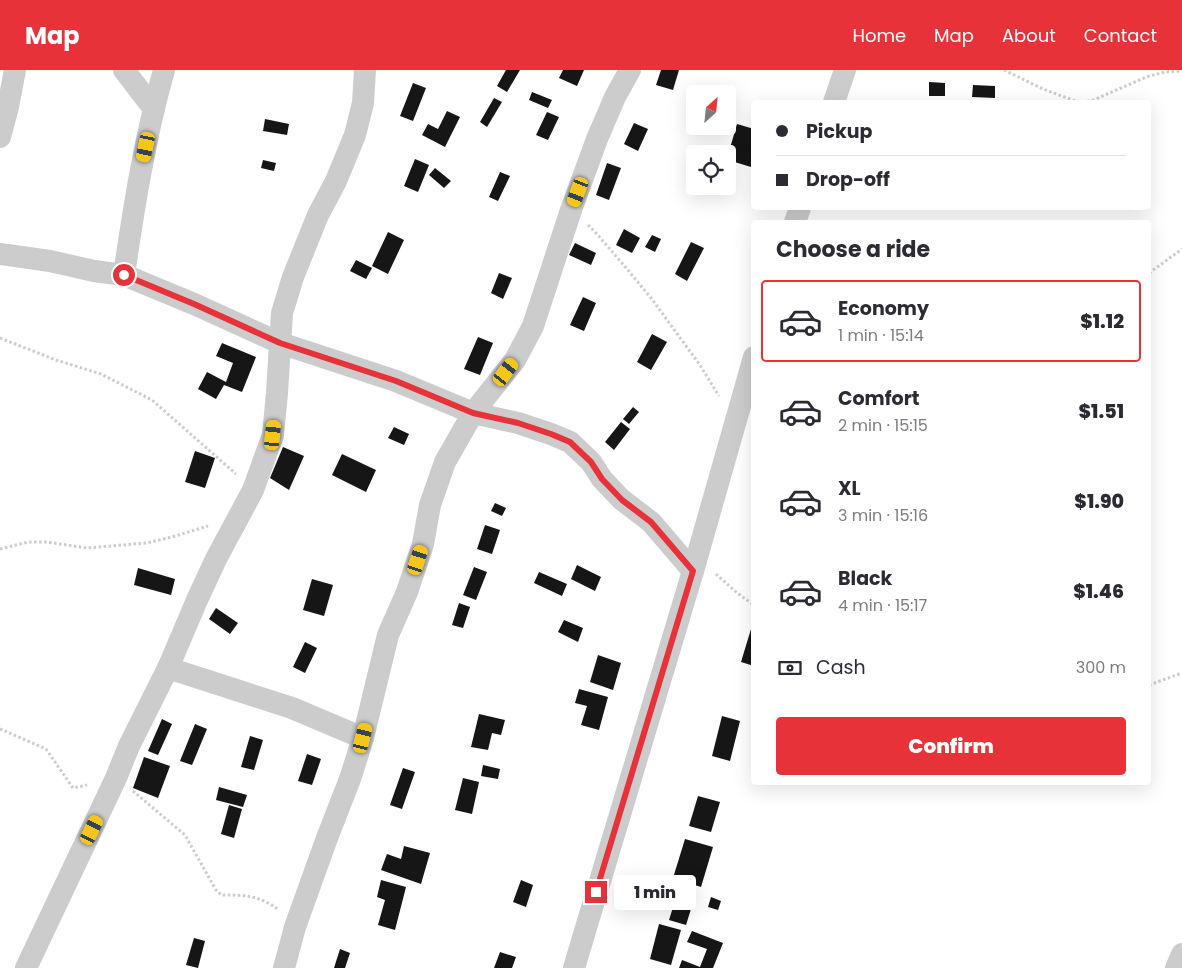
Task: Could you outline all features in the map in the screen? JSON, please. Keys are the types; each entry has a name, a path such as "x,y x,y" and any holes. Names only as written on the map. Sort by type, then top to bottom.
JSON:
{"street":[{"path":"0,137 15,70"},
{"path":"124,70 154,109"},
{"path":"124,275 138,185 164,70"},
{"path":"26,968 116,778 128,746 168,668 196,600 237,517 253,490 273,435 282,313 293,277 318,215 336,181 355,135 363,103 366,70"},
{"path":"284,968 295,928 350,779 363,738 388,635 407,592 423,544 430,505 445,462 473,413 515,360 533,326 571,210 615,97 630,70"},
{"path":"835,100 845,70"},
{"path":"0,254 124,275 280,343 396,381 473,413 518,423 570,442 591,462 602,479 622,500 651,522 693,571"},
{"path":"574,968 693,571 751,367"},
{"path":"168,668 292,708 363,738"},
{"path":"1176,968 1182,954"}],"path":[{"path":"1004,70 1043,89 1073,100"},
{"path":"1093,100 1146,77 1165,72 1182,71"},
{"path":"571,210 597,234 662,313 717,392 733,427"},
{"path":"1151,272 1182,249"},
{"path":"0,338 56,360 101,374 152,400 253,490"},
{"path":"0,549 28,542 47,542 87,548 146,543 237,517"},
{"path":"693,571 716,574 736,592 751,602"},
{"path":"1151,684 1182,673"},
{"path":"0,729 46,749 73,788 116,778 185,834 221,896 243,895 273,905 288,916 295,928"}],"building":[{"path":"506,70 520,70 507,92 497,86"},
{"path":"563,70 584,70 577,86 559,78"},
{"path":"661,70 679,70 673,90 656,85"},
{"path":"929,82 945,83 945,96 929,96"},
{"path":"413,83 426,88 413,121 400,116"},
{"path":"973,85 995,86 995,98 972,97"},
{"path":"532,92 552,100 548,108 529,100"},
{"path":"494,98 502,102 487,127 480,122"},
{"path":"447,111 460,117 445,147 422,135 428,124 438,129"},
{"path":"547,112 559,117 548,140 536,135"},
{"path":"265,119 289,124 287,135 263,131"},
{"path":"634,123 648,129 638,151 624,144"},
{"path":"737,124 751,128 751,167 736,162 736,145 731,145 734,135 736,135"},
{"path":"415,159 429,165 418,192 404,186"},
{"path":"263,160 276,163 274,171 261,168"},
{"path":"607,163 621,168 609,200 596,195"},
{"path":"435,168 451,181 444,188 429,175"},
{"path":"500,172 510,176 498,201 489,197"},
{"path":"624,229 640,238 632,253 616,245"},
{"path":"388,232 404,240 388,274 372,266"},
{"path":"652,235 661,239 655,252 645,247"},
{"path":"691,242 704,248 687,281 675,274"},
{"path":"575,243 596,253 591,265 569,255"},
{"path":"356,260 372,268 366,279 350,271"},
{"path":"499,273 512,278 503,299 491,293"},
{"path":"583,297 596,303 584,331 570,325"},
{"path":"652,334 667,342 651,370 637,362"},
{"path":"478,337 493,343 480,375 464,369"},
{"path":"222,343 256,357 242,392 224,385 216,399 198,389 207,372 226,382 233,363 216,356"},
{"path":"633,407 639,412 629,424 623,419"},
{"path":"621,422 630,429 614,450 605,442"},
{"path":"394,427 409,434 404,445 388,438"},
{"path":"283,447 304,456 289,490 270,478"},
{"path":"195,451 215,458 205,488 185,482"},
{"path":"342,454 376,470 366,492 332,475"},
{"path":"495,503 506,508 502,516 491,511"},
{"path":"485,525 500,530 492,554 477,549"},
{"path":"577,565 601,577 595,591 571,579"},
{"path":"474,567 487,572 476,600 463,595"},
{"path":"138,568 175,579 171,595 134,585"},
{"path":"539,572 567,584 562,596 534,583"},
{"path":"312,579 333,585 324,616 303,610"},
{"path":"459,603 470,607 463,628 452,625"},
{"path":"216,608 238,623 230,634 209,619"},
{"path":"564,620 583,628 578,642 558,632"},
{"path":"751,629 751,665 741,662"},
{"path":"305,642 317,648 305,673 293,667"},
{"path":"598,655 621,663 613,690 590,682"},
{"path":"579,689 608,697 599,730 581,725 587,706 575,703"},
{"path":"479,714 505,720 501,735 492,733 488,750 471,747"},
{"path":"722,716 740,721 730,761 712,756"},
{"path":"162,719 172,724 158,755 148,751"},
{"path":"195,724 207,729 192,765 180,761"},
{"path":"250,736 263,740 254,770 241,767"},
{"path":"307,754 321,759 312,785 298,781"},
{"path":"144,757 170,766 158,798 133,788"},
{"path":"483,765 500,769 498,779 481,776"},
{"path":"403,768 415,772 402,809 390,805"},
{"path":"463,778 479,782 472,814 455,810"},
{"path":"219,787 247,795 243,807 216,800"},
{"path":"698,796 720,802 711,832 689,826"},
{"path":"229,805 242,809 234,838 221,834"},
{"path":"685,839 713,847 701,887 673,878"},
{"path":"404,846 430,853 421,884 381,870 387,854 401,859"},
{"path":"381,880 406,887 395,930 378,925 385,900 377,897"},
{"path":"521,880 533,885 526,907 513,902"},
{"path":"678,891 695,896 686,925 669,920"},
{"path":"711,897 721,901 718,910 708,907"},
{"path":"659,924 681,930 671,965 650,959"},
{"path":"692,931 723,943 713,968 679,968 682,960 700,967 707,949 687,942"},
{"path":"194,938 205,941 198,968 186,965"},
{"path":"340,949 350,953 345,968 334,968"},
{"path":"500,952 516,957 512,968 494,968"}],"route":[{"path":"124,275 280,343 396,381 473,413 518,423 570,442 591,462 602,479 622,500 651,522 693,571 596,892"}]}
